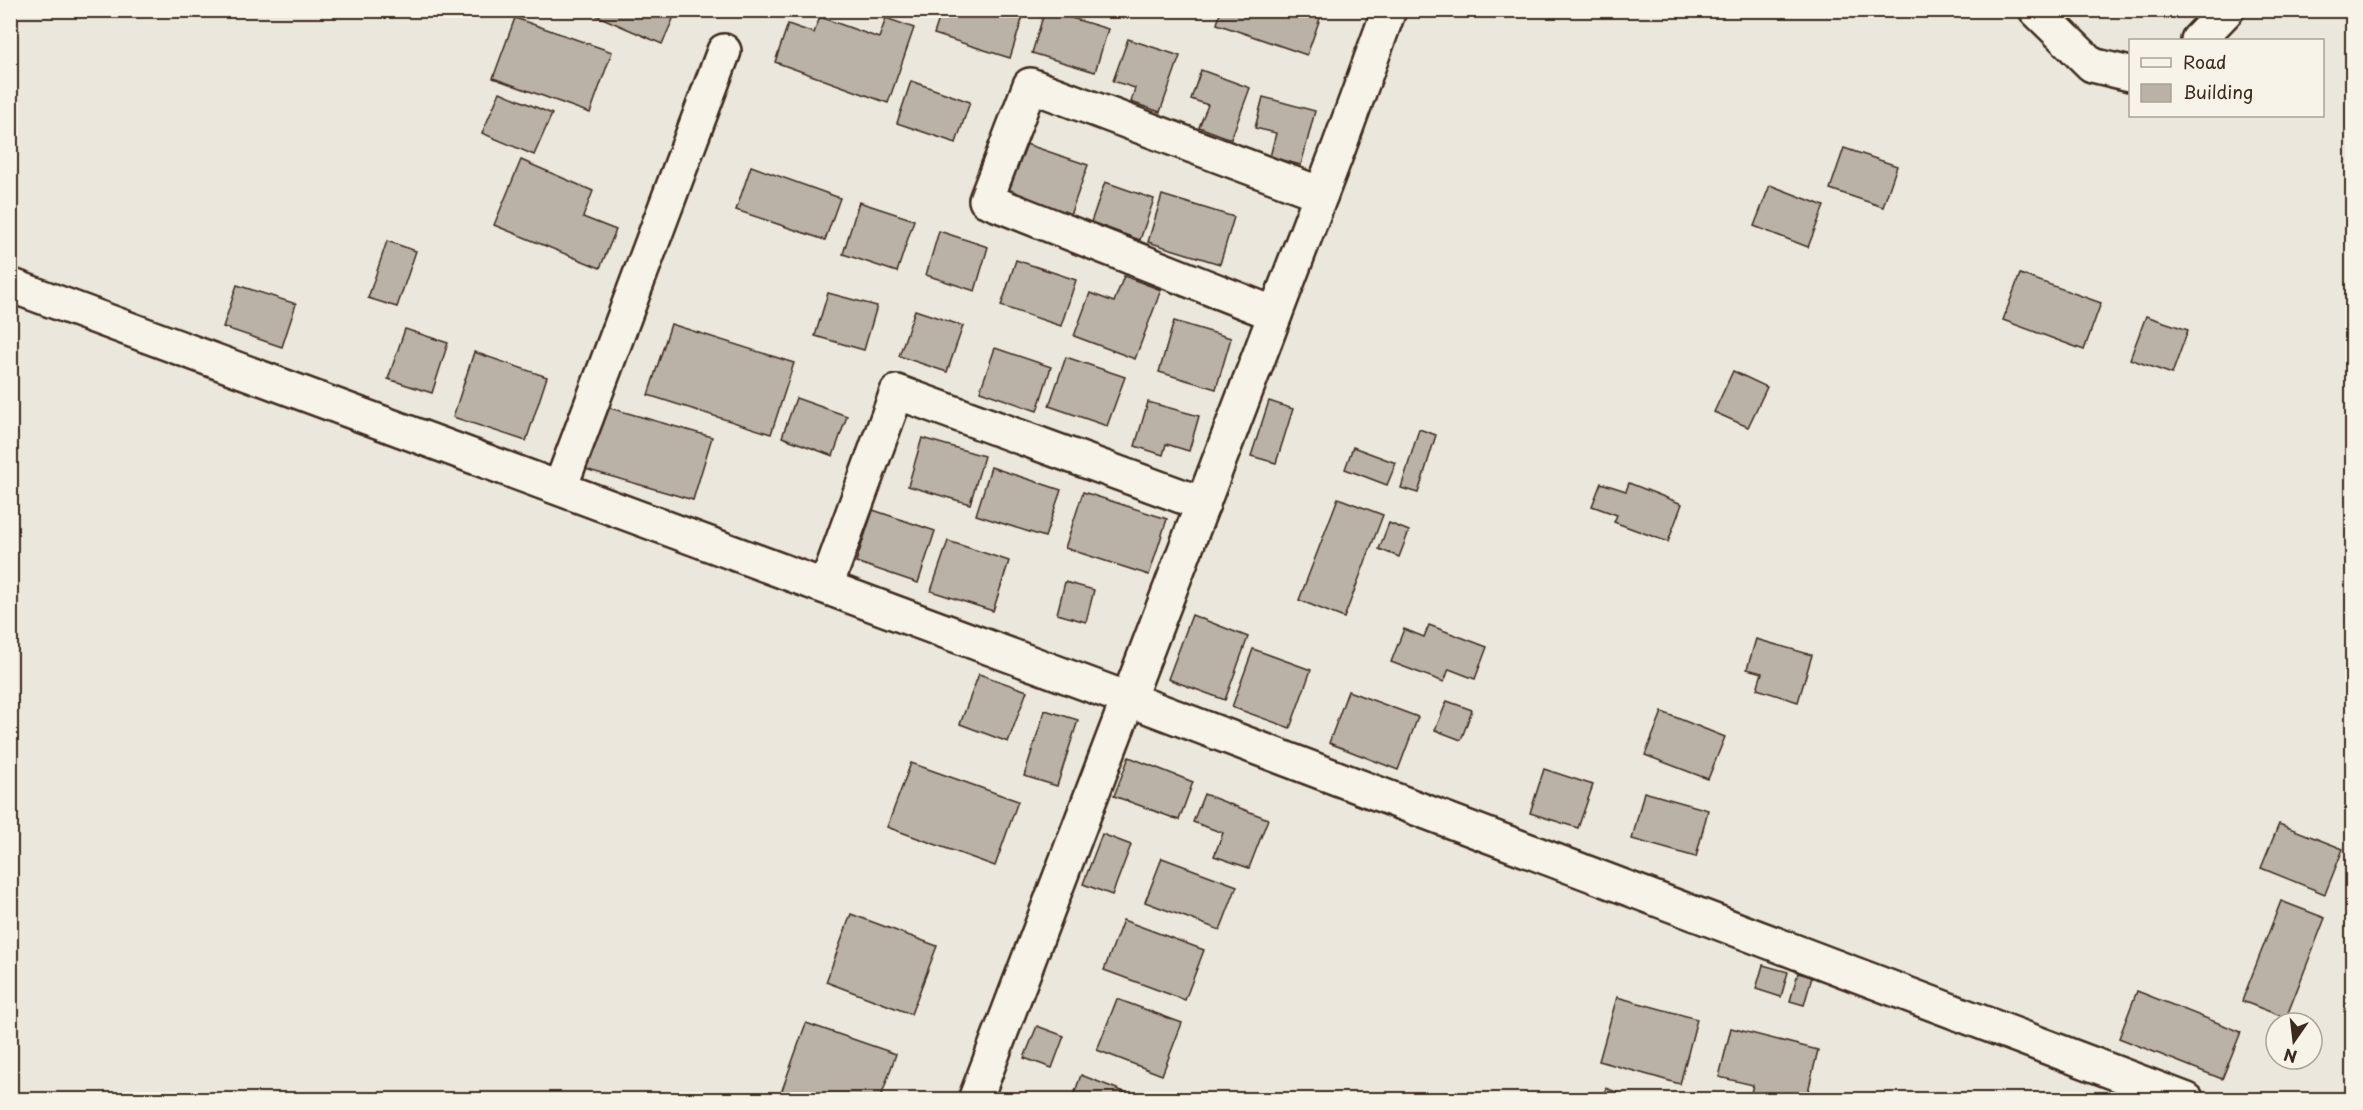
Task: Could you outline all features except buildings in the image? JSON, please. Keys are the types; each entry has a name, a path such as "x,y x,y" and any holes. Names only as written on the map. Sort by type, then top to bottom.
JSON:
{"street":[{"path":"975,1100 1322,194 1389,10"},
{"path":"2036,10 2092,65 2129,74"},
{"path":"2199,39 2227,10"},
{"path":"560,488 724,51"},
{"path":"1275,314 986,200 1030,85 1322,194"},
{"path":"10,285 1128,699 2187,1100"},
{"path":"826,586 897,392 1203,504"}]}
